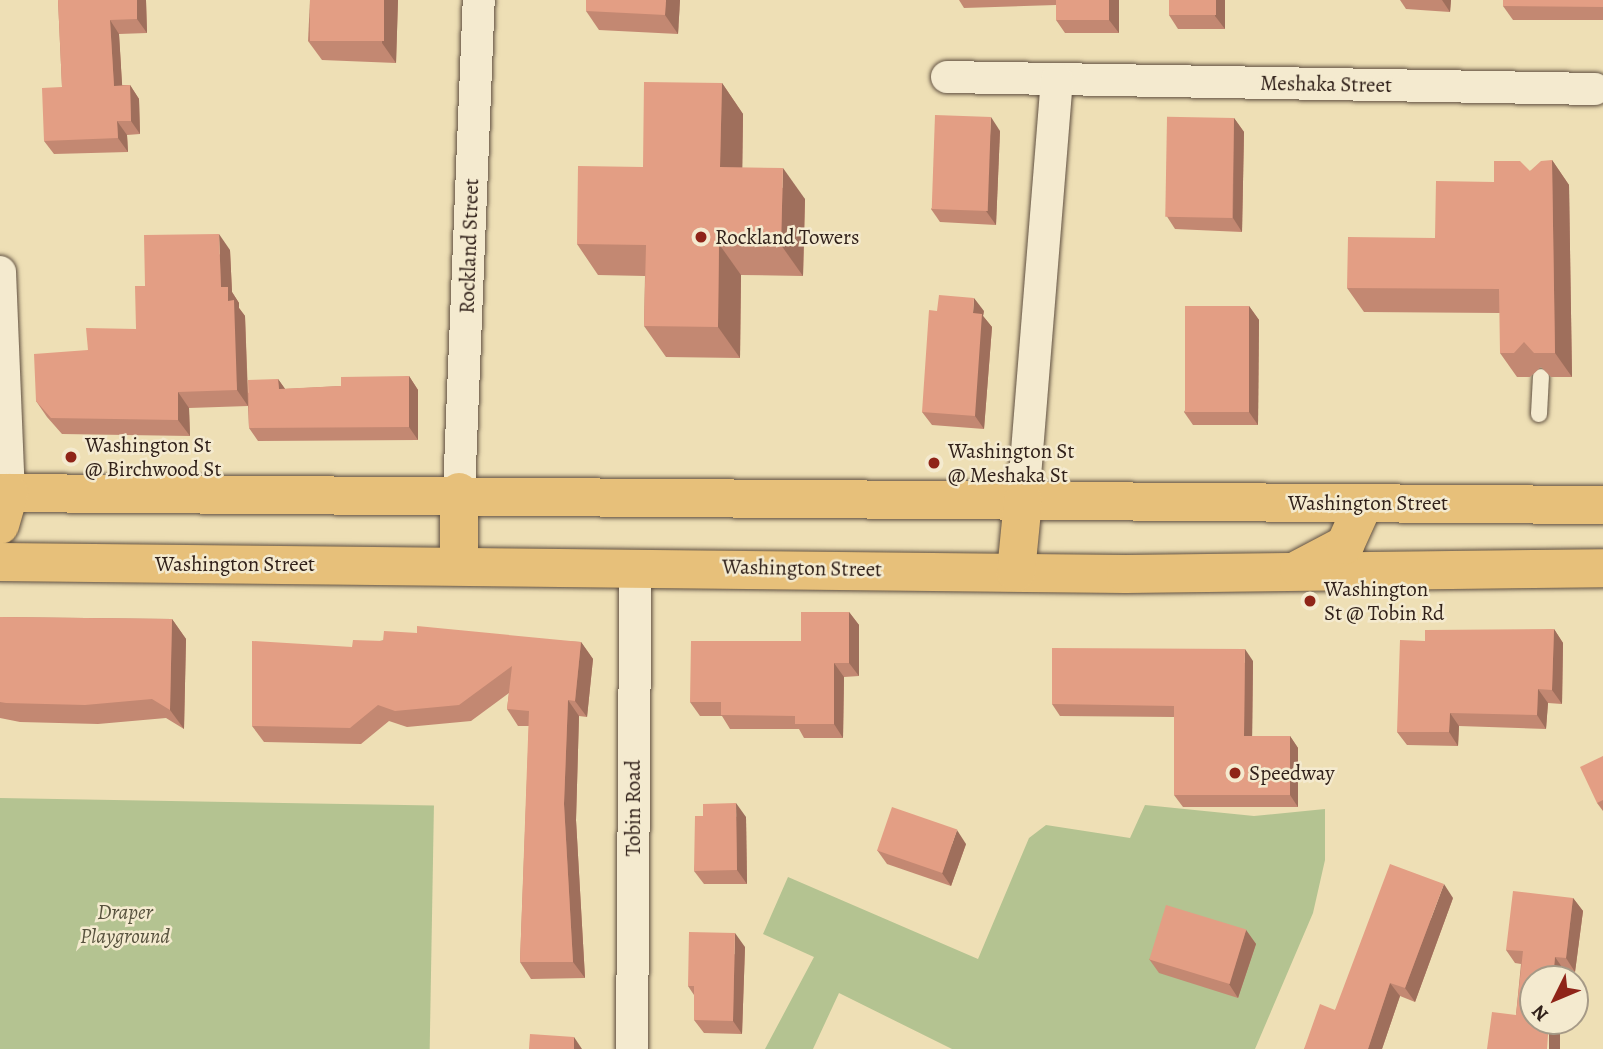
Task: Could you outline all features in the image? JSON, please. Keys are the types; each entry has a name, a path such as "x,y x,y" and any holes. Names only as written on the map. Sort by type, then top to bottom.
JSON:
{"main road":[{"name":"Washington Street","path":"3,504 459,492 1023,501 1603,505"},
{"path":"458,564 459,492"},
{"path":"1016,572 1023,501"},
{"path":"1269,573 1334,555 1364,503"},
{"name":"Washington Street","path":"0,562 1269,573 1603,568"}],"street":[{"name":"Rockland Street","path":"459,492 479,0"},
{"name":"Meshaka Street","path":"947,77 1595,89"},
{"path":"1023,501 1057,79"},
{"path":"0,275 3,504"},
{"name":"Tobin Road","path":"632,1049 635,566"}],"lane":[{"path":"1539,414 1541,377"}],"green space":[{"name":"Draper Playground","path":"0,798 434,806 430,1049 0,1049"},
{"path":"1145,805 1254,816 1325,809 1325,860 1313,913 1255,1049 952,1049 839,993 813,1049 765,1049 814,957 763,934 788,877 978,959 1029,838 1046,825 1130,838"}],"building":[{"path":"58,0 137,0 137,19 110,20 114,86 130,85 131,121 117,121 118,138 44,141 42,88 62,87"},
{"path":"310,0 384,0 384,41 310,41"},
{"path":"586,0 666,0 665,15 586,11"},
{"path":"1056,0 1109,0 1109,20 1056,20"},
{"path":"1169,0 1216,0 1216,15 1169,15"},
{"path":"1503,0 1603,0 1603,7 1503,6"},
{"name":"Rockland Towers","path":"644,82 722,83 720,167 783,168 781,245 719,244 718,327 644,326 646,245 577,244 578,166 643,167"},
{"path":"935,115 991,117 988,211 932,209"},
{"path":"1167,117 1234,118 1232,218 1165,217"},
{"path":"1552,160 1555,353 1534,353 1524,342 1514,353 1500,353 1499,289 1347,288 1348,237 1435,238 1436,181 1494,182 1494,161 1520,161 1530,171 1541,161"},
{"path":"219,234 221,287 228,287 228,301 234,300 237,390 178,392 178,420 51,418 36,401 34,354 88,350 86,328 136,329 135,286 145,286 144,235"},
{"path":"939,295 974,298 973,313 982,314 975,416 922,412 929,310 937,311"},
{"path":"1185,306 1249,306 1249,412 1185,412"},
{"path":"409,376 409,427 249,428 248,380 278,379 279,389 341,386 341,377"},
{"path":"801,612 849,612 849,663 834,663 834,724 795,724 795,716 721,715 721,702 690,702 691,641 801,641"},
{"path":"0,617 172,619 170,710 152,699 85,705 0,702"},
{"path":"417,626 581,642 575,701 568,700 564,804 573,962 520,962 529,711 507,709 512,666 459,705 395,711 378,705 350,728 252,726 252,641 352,647 353,640 383,641 384,631 417,633"},
{"path":"1554,629 1552,690 1538,689 1537,715 1450,713 1449,732 1397,732 1400,640 1425,641 1425,630"},
{"path":"1052,648 1245,649 1244,736 1290,736 1290,795 1174,795 1174,706 1052,704"},
{"path":"1603,756 1603,800 1597,803 1580,767"},
{"path":"736,803 737,870 694,871 695,816 703,816 703,804"},
{"path":"892,807 957,829 942,873 877,850"},
{"path":"1390,864 1444,884 1405,988 1390,983 1368,1049 1304,1049 1320,1004 1335,1010"},
{"path":"1513,891 1573,898 1566,958 1555,957 1554,965 1521,965 1523,951 1506,950"},
{"path":"1166,905 1246,930 1230,984 1149,960"},
{"path":"689,932 735,933 733,1021 694,1020 694,986 688,986"},
{"path":"1519,988 1519,1035 1548,1035 1547,1049 1487,1049 1492,1012 1516,1015"},
{"path":"530,1034 574,1037 574,1049 529,1049"}],"place":[{"name":"Rockland Towers","path":"701,237"},
{"name":"Washington St @ Birchwood St","path":"71,457"},
{"name":"Washington St @ Meshaka St","path":"934,463"},
{"name":"Washington St @ Tobin Rd","path":"1310,601"},
{"name":"Speedway","path":"1235,773"}]}
